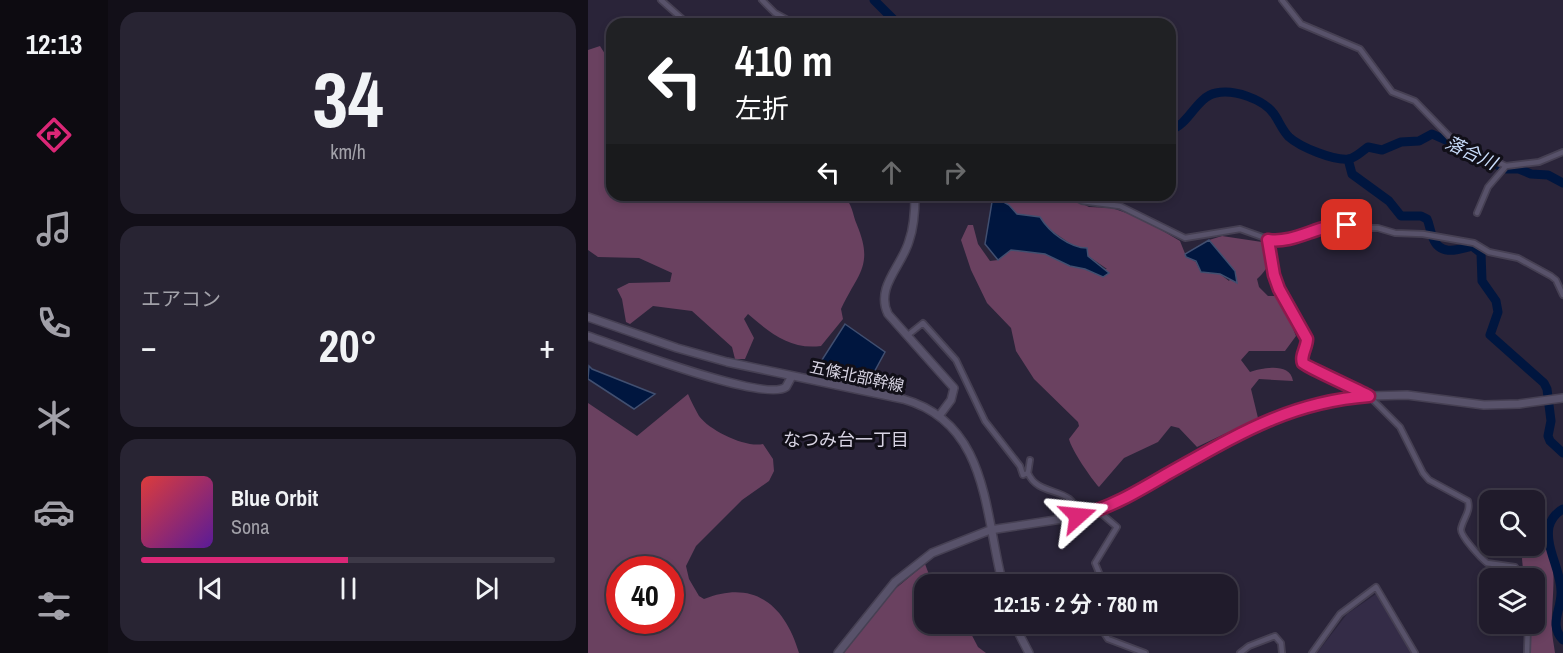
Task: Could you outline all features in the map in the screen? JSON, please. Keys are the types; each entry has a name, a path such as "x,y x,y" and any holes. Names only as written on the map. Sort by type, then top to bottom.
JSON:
{"street":[{"path":"661,0 681,18"},
{"path":"762,0 775,13 784,18"},
{"path":"1282,0 1301,24 1360,49 1392,92 1415,100 1469,152 1506,166 1539,162 1563,152"},
{"path":"1477,213 1485,192 1506,166"},
{"path":"914,201 910,240 887,283 884,297 888,314 954,388 953,397 939,416"},
{"path":"1082,201 1120,206 1147,217 1179,237 1240,229 1268,240 1283,242 1306,233 1342,225 1474,243 1489,252 1518,258 1551,276 1560,286 1563,295"},
{"path":"1268,240 1274,275 1279,289 1307,339 1302,357 1306,367 1336,378 1369,396 1400,427 1423,473 1429,480 1468,501 1468,511 1461,532 1481,559 1487,563 1516,568"},
{"name":"五條北部幹線","path":"588,316 677,348 792,376 903,399 923,406 939,416 959,434 969,448 1000,574"},
{"path":"908,335 923,323 950,353 962,371 986,421 1026,474 1041,488 1064,494 1075,507 1078,516"},
{"path":"588,336 663,363 776,392 786,387 792,376"},
{"path":"838,653 880,599 913,566 932,553 990,530 1078,516 1098,510 1123,499 1269,419 1315,404 1369,396 1407,395 1484,405 1563,398"},
{"path":"1026,474 1030,460"},
{"path":"1098,510 1117,527 1095,563 1100,574"},
{"path":"1312,653 1340,614 1376,587 1415,653"},
{"path":"1019,634 1029,653"},
{"path":"1105,634 1108,639 1145,653"},
{"path":"1527,653 1528,634"},
{"path":"1240,653 1249,646 1275,636 1281,643 1282,653"}],"shaded area":[{"path":"600,46 606,56 606,201 847,201 862,239 864,260 862,269 841,309 843,319 821,346 810,347 790,343 764,328 748,314 744,319 754,338 745,359 735,359 732,347 692,311 653,306 630,324 626,322 622,299 617,289 629,283 670,282 672,273 639,258 598,257 588,250 588,50"},
{"path":"1002,201 1076,201 1089,207 1112,208 1141,218 1180,241 1186,256 1196,262 1201,272 1220,274 1229,281 1235,271 1209,240 1222,236 1262,242 1269,257 1265,271 1257,279 1259,287 1268,296 1280,296 1296,336 1285,351 1249,351 1241,360 1250,372 1269,368 1282,369 1291,375 1293,381 1259,379 1251,389 1258,418 1197,447 1179,428 1171,426 1158,442 1124,458 1099,487 1078,457 1069,439 1079,426 1078,422 1034,379 1016,351 1011,328 987,303 971,270 961,240 968,225 973,225 978,244 990,261 998,260 1011,250 1045,254 1070,266 1107,269 1046,227 1040,217 1017,214"},
{"path":"688,394 699,416 720,433 738,441 756,445 763,444 773,459 774,471 769,481 742,500 696,546 686,566 689,579 699,596 704,599 738,592 765,600 785,622 799,653 588,653 588,403 637,436"},
{"path":"1545,537 1553,561 1552,629 1555,653 1526,653 1526,634 1545,634 1545,568 1523,568 1522,556 1545,556"},
{"path":"925,564 929,574 914,574 914,634 971,634 978,647 986,653 844,653 889,594"},
{"path":"1376,594 1411,653 1317,653 1347,614"}],"water":[{"path":"992,201 1002,201 1017,214 1040,217 1054,233 1067,242 1087,248 1088,256 1109,273 1103,277 1085,269 1070,266 1045,254 1011,250 998,260 985,244"},
{"path":"1209,240 1235,271 1237,283 1220,274 1201,272 1196,261 1186,257 1185,254"},
{"path":"845,324 885,352 872,376 820,363"},
{"path":"589,366 655,394 634,409 588,379"}],"waterway":[{"name":"落合川","path":"874,0 892,18"},
{"name":"落合川","path":"1176,127 1209,96 1231,92 1248,96 1263,104 1274,114 1289,137 1326,156 1349,159 1368,147 1382,150 1401,142 1419,141 1432,134 1450,142 1475,160 1488,161 1506,169 1519,169 1531,174 1548,175 1563,183"},
{"path":"1348,159 1352,174 1389,201 1401,216 1421,216 1427,219 1433,238 1440,247 1450,250 1472,246 1481,253 1482,281 1496,301 1498,312 1490,335 1544,383 1547,389 1551,421 1548,436 1550,441 1563,453"},
{"path":"1563,509 1552,519 1548,535 1559,575 1561,598 1556,622 1563,640"}],"district":[{"name":"なつみ台一丁目","path":"846,440"}],"route":[{"path":"1078,516 1110,506 1269,419 1315,404 1369,396 1336,378 1306,367 1302,357 1307,346 1305,332 1279,289 1274,275 1268,240 1283,242 1306,233 1347,225"}]}
